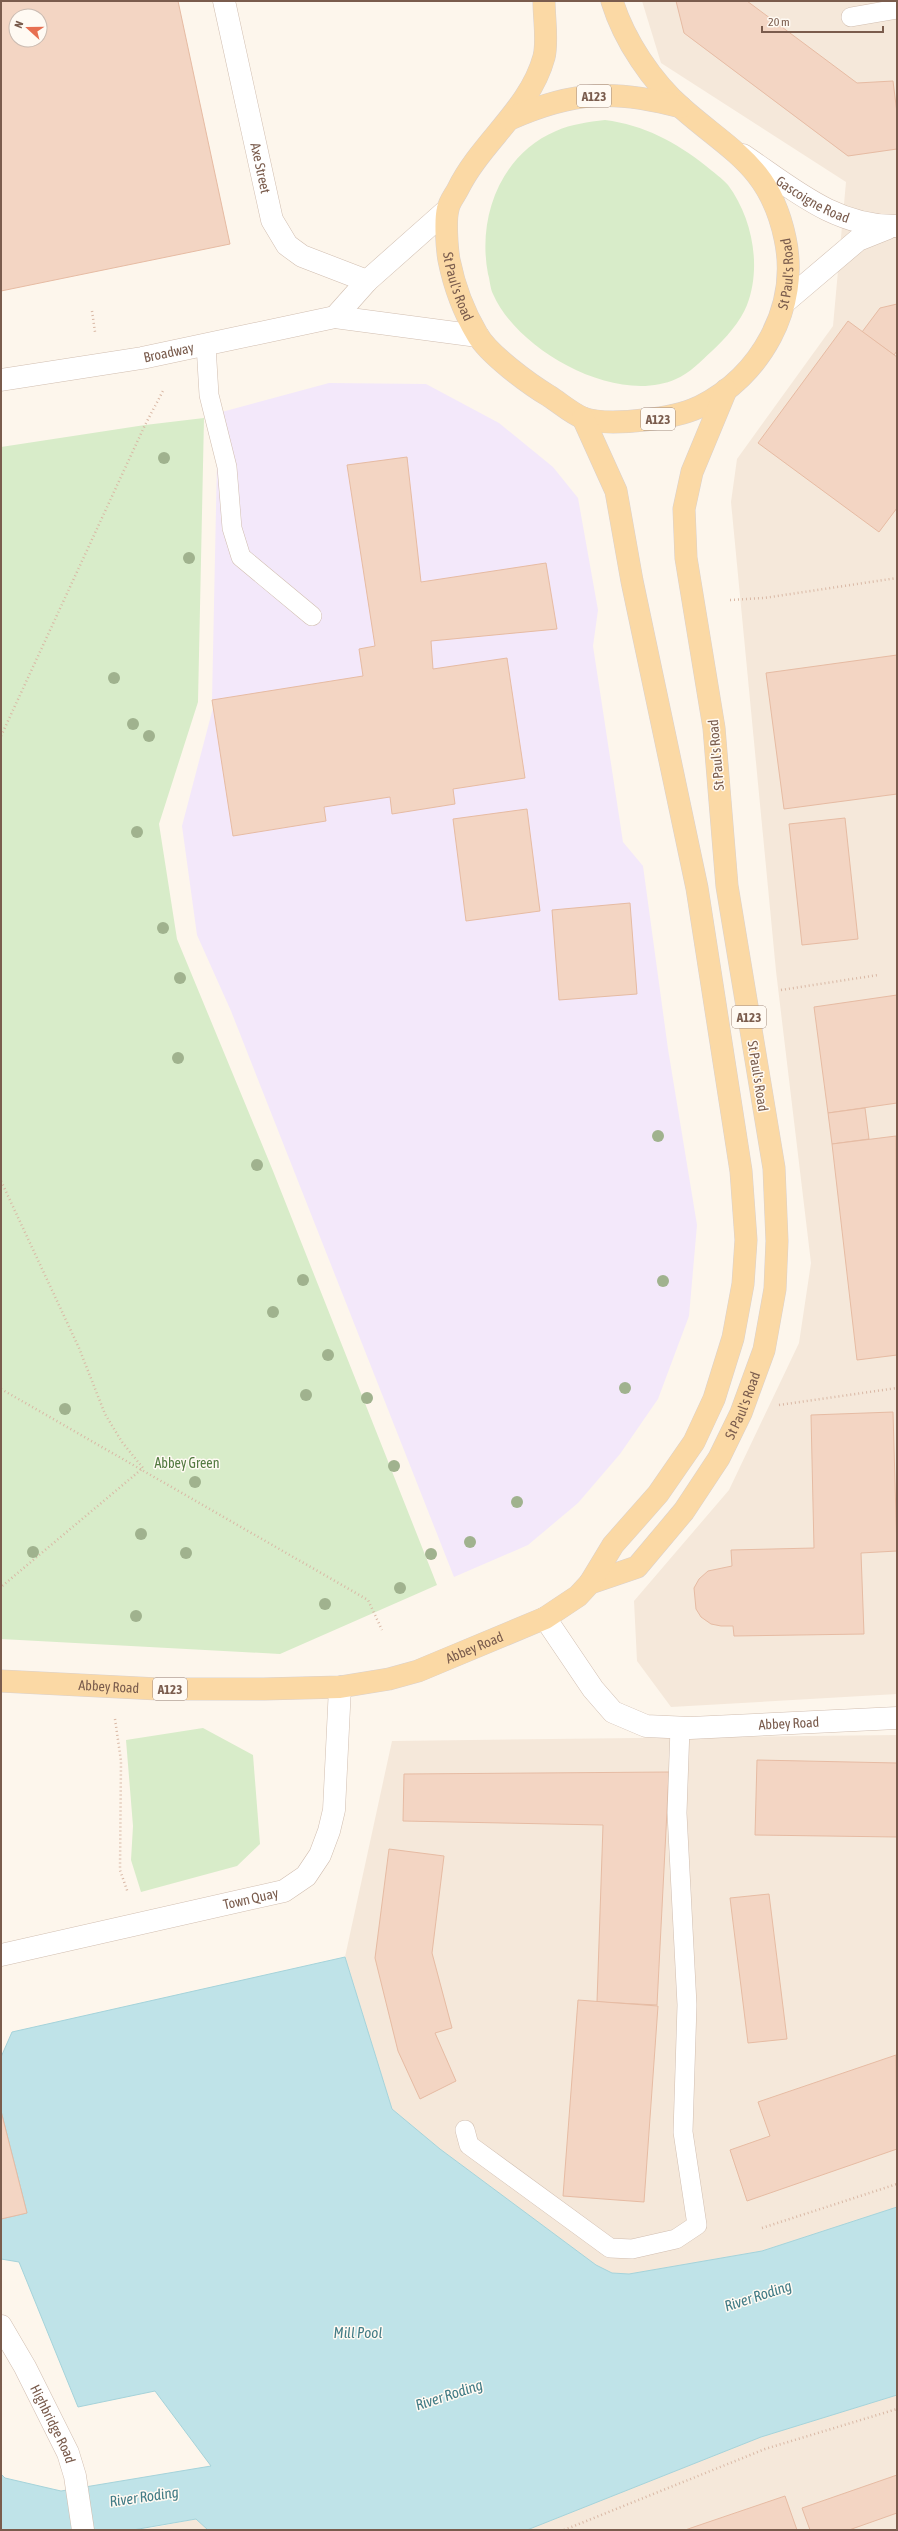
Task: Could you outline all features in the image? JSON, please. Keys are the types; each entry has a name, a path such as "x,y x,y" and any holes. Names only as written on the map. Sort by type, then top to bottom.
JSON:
{"main road":[{"name":"St Paul's Road","path":"544,1 545,55 533,85 510,119 468,168 447,210 449,257 452,273 478,336 523,380 584,418 635,422 671,417 699,407 726,390 751,367 772,337 785,302 788,278 786,240 773,200 763,182 737,151 681,107 647,68 618,18 612,1"},
{"name":"St Paul's Road","path":"510,119 544,104 576,96 622,95 651,99 681,107"},
{"name":"St Paul's Road","path":"590,1583 637,1567 684,1511 718,1458 742,1413 764,1350 775,1289 777,1241 774,1168 727,886 714,728 686,558 684,508 692,472 726,390"},
{"name":"St Paul's Road","path":"545,1618 578,1596 590,1583 613,1546 658,1494 694,1442 714,1399 734,1338 743,1284 746,1240 741,1171 696,881 635,597 616,491 584,418"},
{"name":"Abbey Road","path":"1,1681 158,1689 340,1687 389,1679 418,1671 545,1618"}],"street":[{"name":"Axe Street","path":"224,1 272,220 287,245 302,256 367,281"},
{"name":"Gascoigne Road","path":"737,151 834,213 855,222 878,226 897,226"},
{"path":"335,317 367,281 447,210"},
{"name":"Gascoigne Road","path":"785,302 858,240 878,230 897,226"},
{"name":"Broadway","path":"1,380 100,366 335,317 478,336"},
{"name":"Abbey Road","path":"545,1618 593,1689 613,1712 646,1726 680,1728 897,1718"},
{"name":"Town Quay","path":"1,1955 284,1891 306,1876 320,1855 329,1831 334,1810 340,1687"},
{"name":"Highbridge Road","path":"1,2326 25,2367 68,2453 75,2476 83,2530"}],"lane":[{"path":"851,17 897,10"},
{"path":"206,345 209,395 227,468 232,528 241,556 312,616"},
{"path":"464,2130 469,2145 610,2248 632,2249 676,2239 697,2225 683,2132 687,2005 677,1813 680,1728"}],"path":[{"path":"92,311 96,338"},
{"path":"1,736 145,425 165,388 158,390"},
{"path":"730,600 764,598 897,578"},
{"path":"781,990 878,976"},
{"path":"1,1181 79,1348 105,1414 122,1442 143,1468"},
{"path":"779,1405 897,1388"},
{"path":"1,1389 143,1468 254,1536 368,1600 382,1630"},
{"path":"1,1587 143,1468"},
{"path":"114,1719 122,1761 120,1870 129,1897"},
{"path":"762,2228 897,2184"},
{"path":"567,2529 765,2449 897,2409"}],"shaded area":[{"path":"642,1 897,1 897,1694 671,1707 637,1661 634,1601 729,1490 799,1343 811,1263 776,971 731,502 737,459 833,326 846,182 661,63"},
{"path":"329,383 426,384 499,423 553,467 578,498 598,610 593,646 623,842 643,866 668,1049 697,1225 689,1316 658,1399 620,1454 578,1503 528,1545 454,1577 231,1011 197,935 182,826 214,704 212,700 218,413"},
{"path":"897,1735 897,2207 762,2251 629,2274 612,2273 596,2265 440,2149 392,2109 345,1957 392,1741"},
{"path":"897,2395 897,2530 527,2530 761,2437"},
{"path":"196,2519 208,2530 133,2530 151,2528"}],"green space":[{"path":"605,120 633,126 659,136 695,157 720,177 728,185 743,212 749,227 752,242 754,274 747,305 737,323 717,346 691,370 676,379 652,385 625,385 598,379 571,368 546,353 523,335 505,315 492,292 488,274 486,231 490,210 497,190 507,171 521,155 537,141 556,131 574,125"},
{"name":"Abbey Green","path":"204,418 198,702 159,824 177,939 273,1171 437,1585 280,1654 1,1639 1,447 145,425"},
{"path":"203,1728 253,1755 260,1844 237,1866 141,1892 131,1860 133,1826 126,1740"}],"water":[{"name":"Mill Pool","path":"345,1957 392,2109 440,2149 596,2265 612,2273 629,2274 762,2251 897,2207 897,2395 761,2437 527,2530 208,2530 196,2519 133,2530 1,2530 1,2474 5,2478 61,2491 211,2466 155,2391 78,2407 19,2262 1,2259 1,2219 27,2213 1,2111 1,2057 12,2032"}],"building":[{"path":"1,1 178,1 230,244 1,291"},
{"path":"676,1 747,1 857,83 893,81 897,113 897,149 848,156 684,33"},
{"path":"897,304 897,351 894,355 862,332 880,308"},
{"path":"848,321 897,357 897,508 879,532 758,443"},
{"path":"407,457 421,582 546,563 557,629 431,641 433,669 507,658 525,778 453,789 455,804 392,814 390,797 324,807 326,821 233,836 212,700 363,676 359,649 375,646 347,465"},
{"path":"897,655 897,794 784,809 766,673"},
{"path":"527,809 540,911 466,921 453,819"},
{"path":"845,818 858,939 802,945 789,824"},
{"path":"630,903 637,994 559,1000 552,910"},
{"path":"897,995 897,1103 828,1113 814,1007"},
{"path":"865,1108 869,1139 832,1144 828,1113"},
{"path":"896,1136 897,1355 857,1360 832,1144"},
{"path":"893,1412 897,1551 861,1553 864,1634 734,1636 733,1626 711,1624 701,1617 696,1609 694,1588 699,1579 708,1571 732,1566 731,1550 814,1548 811,1415"},
{"path":"757,1760 897,1763 897,1837 755,1835"},
{"path":"669,1772 657,2005 597,2002 603,1825 403,1821 404,1774"},
{"path":"389,1849 444,1856 432,1953 452,2028 435,2033 456,2081 420,2099 398,2051 375,1958"},
{"path":"769,1894 787,2039 748,2043 730,1898"},
{"path":"578,2000 658,2006 644,2202 563,2196"},
{"path":"896,2055 897,2149 747,2201 730,2150 770,2136 758,2102"},
{"path":"1,2111 27,2213 1,2219"},
{"path":"897,2475 897,2513 849,2530 810,2530 802,2508"},
{"path":"785,2496 797,2530 685,2530"}],"water label":[{"name":"River Roding","path":"758,2296"},
{"name":"River Roding","path":"449,2395"},
{"name":"River Roding","path":"144,2497"}]}
